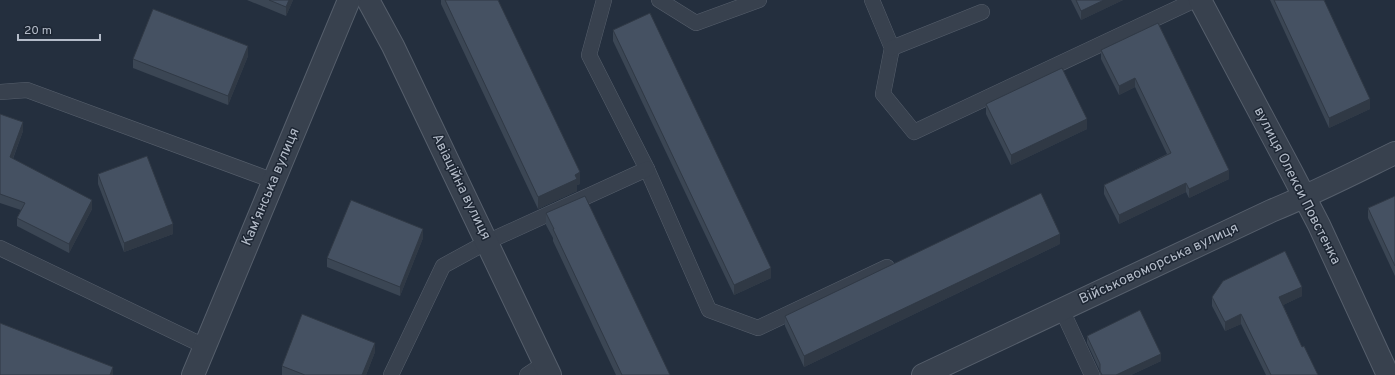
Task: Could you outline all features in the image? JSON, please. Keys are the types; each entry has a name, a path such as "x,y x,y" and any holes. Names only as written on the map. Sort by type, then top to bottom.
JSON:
{"street":[{"name":"Камʼянська вулиця","path":"193,375 349,0"},
{"name":"Авіаційна вулиця","path":"368,0 393,46 548,369"},
{"name":"вулиця Олекси Повстенка","path":"1200,0 1319,225 1388,375"},
{"name":"Військовоморська вулиця","path":"923,375 1271,211 1304,198 1324,186 1395,153"}],"lane":[{"path":"604,0 589,55 647,169 709,310 758,328 903,259"},
{"path":"659,0 696,23 759,0"},
{"path":"872,0 892,48 882,94 914,132 1195,0"},
{"path":"892,48 982,12"},
{"path":"0,92 27,90 274,180"},
{"path":"391,375 443,266 487,242 647,169"},
{"path":"0,248 204,346"},
{"path":"1062,310 1092,375"},
{"path":"527,375 548,369"}],"building":[{"path":"269,0 289,0 286,7"},
{"path":"445,0 498,0 580,172 575,175 577,179 538,197"},
{"path":"1076,0 1104,0 1081,11"},
{"path":"1274,0 1324,0 1370,99 1329,118"},
{"path":"153,9 248,46 228,96 133,59"},
{"path":"650,13 771,268 734,285 613,30"},
{"path":"1158,23 1229,170 1189,189 1186,183 1119,215 1104,185 1171,153 1135,78 1119,86 1101,50"},
{"path":"1062,68 1087,119 1011,155 986,104"},
{"path":"0,114 23,122 10,157 92,200 69,244 17,218 25,203 0,194"},
{"path":"147,156 173,224 124,243 98,174"},
{"path":"1041,193 1060,234 804,356 785,316"},
{"path":"585,196 670,375 622,375 546,213"},
{"path":"1395,196 1395,266 1368,208"},
{"path":"351,200 423,229 400,287 327,258"},
{"path":"1285,251 1302,287 1279,297 1302,347 1304,346 1318,375 1271,375 1241,314 1225,322 1212,297 1223,281"},
{"path":"1140,310 1161,354 1116,375 1102,375 1100,371 1100,364 1087,336"},
{"path":"302,314 375,343 362,375 305,375 282,366"},
{"path":"0,323 113,367 110,375 0,375"}]}
